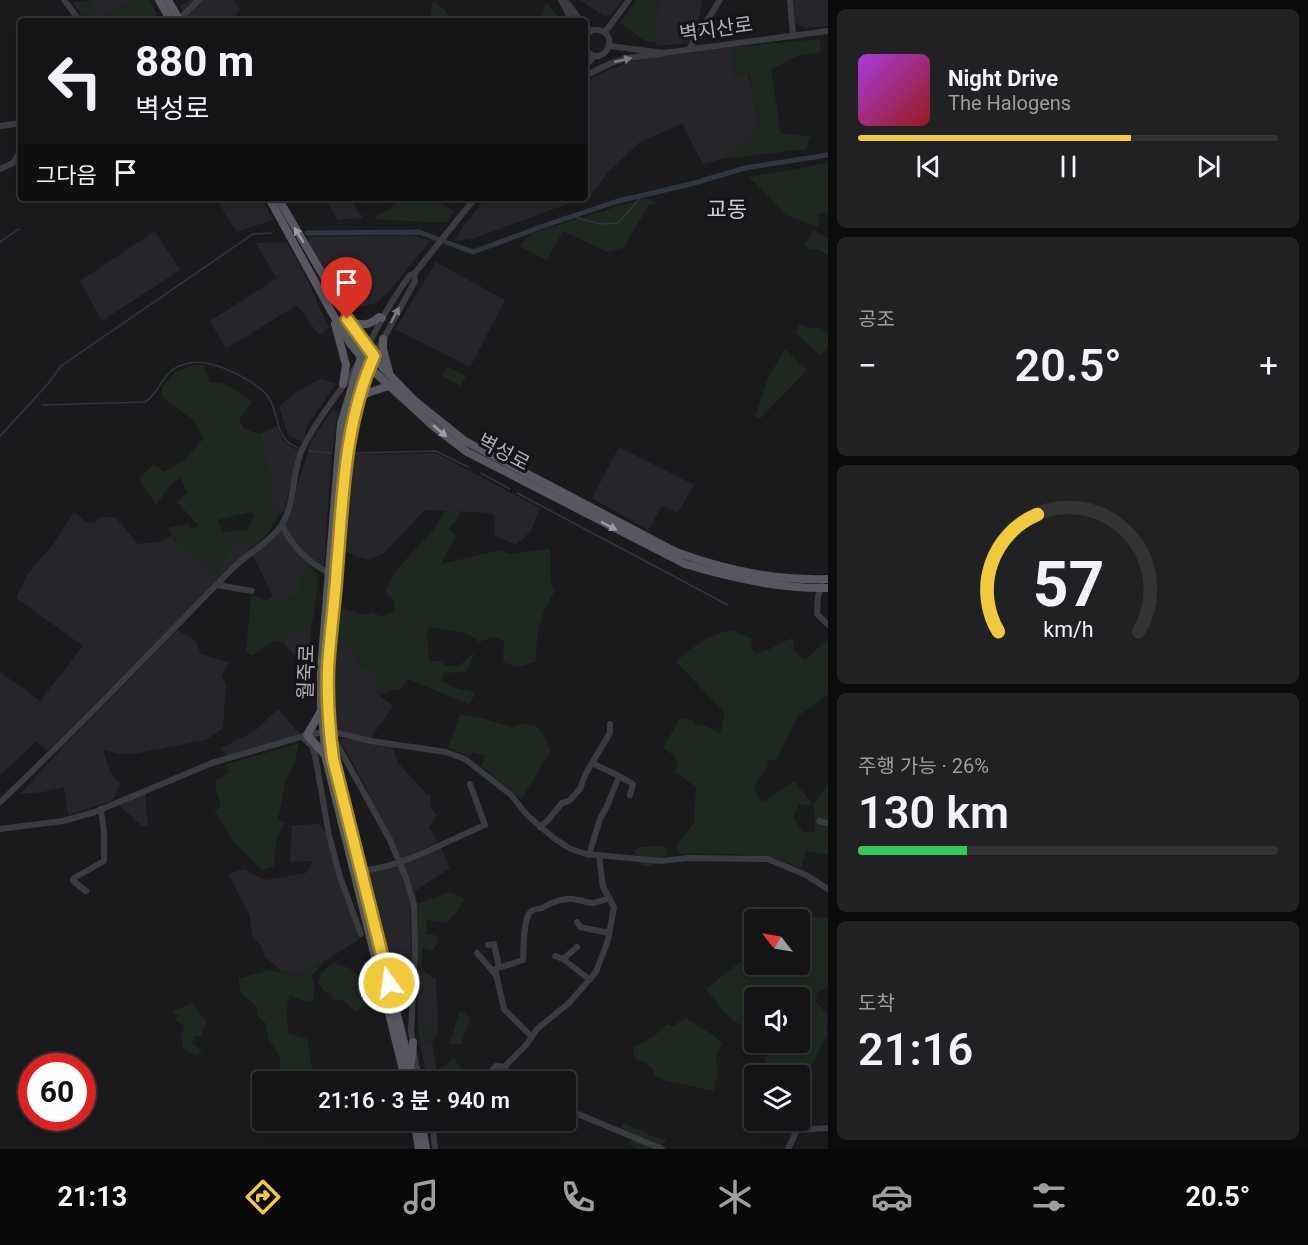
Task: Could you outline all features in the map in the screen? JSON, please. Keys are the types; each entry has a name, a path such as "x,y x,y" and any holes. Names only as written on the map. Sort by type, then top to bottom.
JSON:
{"main road":[{"path":"159,0 174,18"},
{"path":"168,0 175,18"},
{"name":"벽성로","path":"271,201 350,343 369,367 389,386 445,436 467,452 685,564 723,576 770,584 825,584"},
{"name":"벽성로","path":"280,201 366,348 414,400 465,441 676,552 711,564 753,574 825,584"},
{"path":"331,311 346,365 343,384"},
{"path":"349,321 363,325 379,317 382,318"},
{"path":"383,339 391,376"},
{"name":"월죽로","path":"374,356 350,430 343,483 328,668 326,756 403,1071"},
{"name":"월죽로","path":"361,357 341,424 321,670 322,710 411,1071"},
{"path":"359,397 389,386"},
{"path":"322,710 305,736 326,756"},
{"path":"410,1066 412,1042"},
{"path":"417,1131 421,1148"},
{"path":"421,1131 421,1148"}],"street":[{"path":"64,0 78,18"},
{"path":"179,18 199,0"},
{"path":"563,0 571,18"},
{"path":"563,0 578,18"},
{"path":"604,32 629,0"},
{"path":"689,50 720,0"},
{"path":"790,0 793,36"},
{"path":"588,34 597,30 604,32 609,39 609,46 603,54 594,56 588,63"},
{"name":"벽지산로","path":"609,46 664,53 828,31"},
{"path":"588,52 594,56"},
{"path":"588,74 627,58 664,53"},
{"path":"0,126 18,123"},
{"path":"0,170 13,163 18,155"},
{"name":"월죽로","path":"361,357 399,289 410,275 414,274 473,201"},
{"name":"월죽로","path":"374,356 415,281 414,274"},
{"path":"0,802 242,559 273,536 282,525 292,495 301,453 361,357"},
{"path":"282,525 303,556 329,573"},
{"path":"825,584 817,614 828,625"},
{"path":"217,585 252,591"},
{"path":"540,827 562,803 569,801 580,789 610,733 610,724"},
{"path":"327,732 390,840 414,905 415,954 411,1031 419,1071"},
{"path":"0,829 63,821 101,809 212,763 305,736 327,732 446,752 465,759 511,795 540,827 571,849 589,855 661,861 688,858 768,859 806,875 828,889"},
{"path":"305,736 315,755 329,835 340,877 361,934"},
{"path":"592,763 633,784 630,795"},
{"path":"589,855 600,819 619,776"},
{"path":"366,870 399,861 485,825 470,784"},
{"path":"86,891 73,881 74,878 104,861 101,809"},
{"path":"819,821 828,823"},
{"path":"504,1067 548,1018 569,1003 596,972 609,933 614,907 603,887 599,855"},
{"path":"340,877 347,874"},
{"path":"532,1037 504,1009 495,969 523,960 524,933 528,914 533,909 542,909 550,903 567,899 596,904 609,898"},
{"path":"577,922 580,927 609,933"},
{"path":"488,945 494,944 499,967"},
{"path":"563,959 577,947"},
{"path":"477,953 497,976"},
{"path":"555,956 563,959 590,980"},
{"path":"491,1071 496,1066 504,1067 507,1071"},
{"path":"576,1113 662,1149"},
{"path":"788,1149 797,1130 828,1128"},
{"path":"433,1131 435,1149"}],"shaded area":[{"path":"89,0 134,0 101,18 96,18"},
{"path":"89,0 97,18 83,18 73,3"},
{"path":"134,0 150,0 157,15 152,18 99,18"},
{"path":"191,0 234,0 240,10 233,18 186,18 180,6"},
{"path":"580,0 622,0 612,15 604,16"},
{"path":"636,0 662,0 653,21 655,42 645,41 620,23"},
{"path":"662,0 702,0 694,35 689,43 656,46 653,21"},
{"path":"794,0 828,0 828,26 805,28 795,23"},
{"path":"434,1 450,18 430,18"},
{"path":"546,3 560,18 514,18 525,15 541,16"},
{"path":"820,39 821,52 797,56 771,70 781,134 810,136 806,149 722,159 757,132 755,104 749,75 734,77 732,47"},
{"path":"732,47 734,77 748,75 755,104 757,132 722,159 703,164 682,124 640,142 607,173 588,197 588,81 631,61"},
{"path":"828,163 828,213 820,213 818,227 786,215 749,177"},
{"path":"645,198 658,203 649,205 623,248 607,252 563,231 547,260 519,246 532,233"},
{"path":"218,201 264,201 273,220 236,232"},
{"path":"326,201 351,201 363,218 338,220"},
{"path":"400,201 437,201 454,211 446,223 373,219"},
{"path":"483,201 576,201 472,239 453,241"},
{"path":"813,229 828,239 828,256 818,249 811,250 805,245"},
{"path":"155,231 180,270 102,321 80,281"},
{"path":"412,235 430,241 387,294 374,304 346,310 307,237"},
{"path":"287,242 329,328 319,335 297,305 226,349 210,321 277,278 255,243"},
{"path":"436,262 505,300 470,367 395,329"},
{"path":"800,324 811,328 821,328 828,334 828,347 820,355 795,332"},
{"path":"785,349 807,370 761,418 755,417 768,378"},
{"path":"197,364 205,366 210,382 226,384 252,402 239,420 243,428 259,434 272,483 269,500 280,513 268,533 252,548 235,539 218,573 213,576 191,550 181,549 168,528 188,524 191,529 199,526 177,502 187,493 181,478 172,483 156,505 139,479 154,464 164,472 184,460 204,438 193,420 162,397 162,386 175,372","holes":["250,512 255,515 247,530 222,532 218,520"]},
{"path":"447,366 466,376 461,386 442,376"},
{"path":"319,379 336,383 307,426 303,442 288,435 279,406 295,393"},
{"path":"332,410 338,412 331,461 324,568 314,563 309,566 301,591 277,605 253,556 285,525 311,442"},
{"path":"278,426 282,440 299,452 284,511 280,513 269,500 272,483 259,434"},
{"path":"619,447 694,485 678,513 662,506 648,530 592,498"},
{"path":"436,453 540,508 531,531 516,545 494,535 495,516 491,513 425,510 383,554 367,560 344,551 350,454"},
{"path":"445,510 459,511 460,516 448,530 456,535 441,564 500,550 509,554 550,549 551,584 555,591 540,625 536,662 516,667 503,662 504,641 493,637 479,642 468,634 430,627 427,633 429,661 442,661 446,666 460,665 475,652 466,672 443,673 441,680 452,687 475,693 470,705 408,679 400,690 380,695 374,691 380,682 370,669 363,669 346,641 336,636 339,607 364,615 372,612 382,617 395,611 393,598 386,594 388,586 405,560 433,530"},
{"path":"74,512 86,522 93,523 102,517 115,517 138,544 159,542 172,535 176,543 191,550 213,576 235,538 252,548 48,750 36,742 0,775 0,672 40,701 83,646 16,598 27,575 54,543"},
{"path":"309,565 317,574 317,595 311,629 295,631 283,642 273,641 252,656 246,652 251,595 266,600 273,596 278,605 301,591 298,578"},
{"path":"299,627 311,629 308,671 283,642 292,631"},
{"path":"177,630 195,640 201,654 229,662 222,676 226,685 223,728 206,740 139,753 121,754 103,750 110,771 120,784 112,801 68,815 64,787 20,794 65,745"},
{"path":"733,630 752,639 751,649 755,653 765,651 793,638 794,651 805,660 828,639 828,694 797,717 777,759 767,761 769,764 754,787 760,801 767,800 794,781 813,805 828,783 828,855 806,851 801,869 773,857 752,858 739,854 680,854 676,847 694,823 696,787 675,772 678,763 673,755 663,748 680,718 694,720 695,726 703,725 720,733 725,713 676,662 702,642","holes":["799,804 813,806 815,832 803,832 793,818"]},
{"path":"336,636 346,641 362,668 370,668 380,683 374,691 393,706 371,738 335,729"},
{"path":"278,709 301,735 226,756 221,748 255,731"},
{"path":"460,714 512,727 521,724 536,725 546,739 550,752 521,800 482,766 485,756 473,752 470,756 448,748"},
{"path":"339,738 392,745 398,763 427,794 431,795 430,806 437,815 429,827 438,842 400,860 369,793"},
{"path":"299,743 294,764 285,784 278,819 285,823 276,841 274,866 262,870 232,840 214,810 221,807 215,786 216,780 229,773 227,764"},
{"path":"145,792 148,825 143,827 119,805"},
{"path":"319,824 327,835 360,939 310,970 295,975 281,971 264,956 261,946 252,936 250,916 228,874 244,869 265,880 306,873 313,861 290,862 292,825"},
{"path":"662,846 667,848 668,855 647,866 642,866 634,850 641,847"},
{"path":"441,847 450,868 415,891 417,903 410,908 411,956 408,989 394,988 365,873"},
{"path":"450,892 465,898 456,913 446,923 427,920 426,934 436,935 438,943 432,951 422,948 422,970 418,980 416,904"},
{"path":"810,917 828,918 828,987 817,993 816,1002 828,1015 826,1028 828,1033 810,1069 810,1065 770,1065 765,1061 767,1053 810,1053 810,987 744,987 744,1028 729,1017 706,989 744,959 744,975 810,975"},
{"path":"325,961 311,976 314,983 314,1000 306,1002 289,995 287,1009 288,1034 307,1039 312,1071 279,1071 280,1059 269,1040 265,1022 258,1017 256,1006 241,991 239,978 270,970 295,975 310,970"},
{"path":"334,963 349,968 371,983 376,1004 369,1002 355,1012 343,1000 332,999 331,992 325,992 318,983 323,971"},
{"path":"422,970 436,979 438,1029 430,1025 418,1026 418,980"},
{"path":"192,1003 206,1021 201,1037 194,1036 192,1043 202,1051 197,1056 182,1047 183,1041 180,1037 185,1026 176,1021 177,1016 173,1011"},
{"path":"459,1012 465,1013 470,1019 461,1044 450,1044"},
{"path":"686,1018 722,1043 716,1056 718,1073 714,1091 663,1080 653,1075 654,1071 646,1063 637,1060 633,1053 634,1047 653,1037 667,1024 673,1026"},
{"path":"430,1025 438,1029 435,1039 420,1046 418,1026"},
{"path":"435,1039 432,1043 437,1071 426,1071 420,1046"},
{"path":"454,1058 463,1071 437,1071"},
{"path":"623,1122 651,1136 667,1140 658,1149 636,1149 628,1143 633,1140 634,1135 621,1129"}],"waterway":[{"path":"307,233 419,232 473,252 618,201 691,184 745,168 828,155"},
{"path":"571,216 600,224 618,223 642,196"},
{"path":"0,242 19,229"},
{"path":"0,436 47,385 61,366 253,234 272,233"},
{"path":"43,405 145,402 173,369 189,363 206,363 240,376 264,392 272,403 283,437 298,448"},
{"path":"309,451 331,453"},
{"path":"355,453 436,451 468,467"},
{"path":"481,473 510,489"},
{"path":"517,493 728,605"}],"district":[{"name":"교동","path":"727,209"}],"route":[{"path":"347,319 374,356 362,386 350,430 343,483 328,668 328,703 333,759 389,983"}]}
